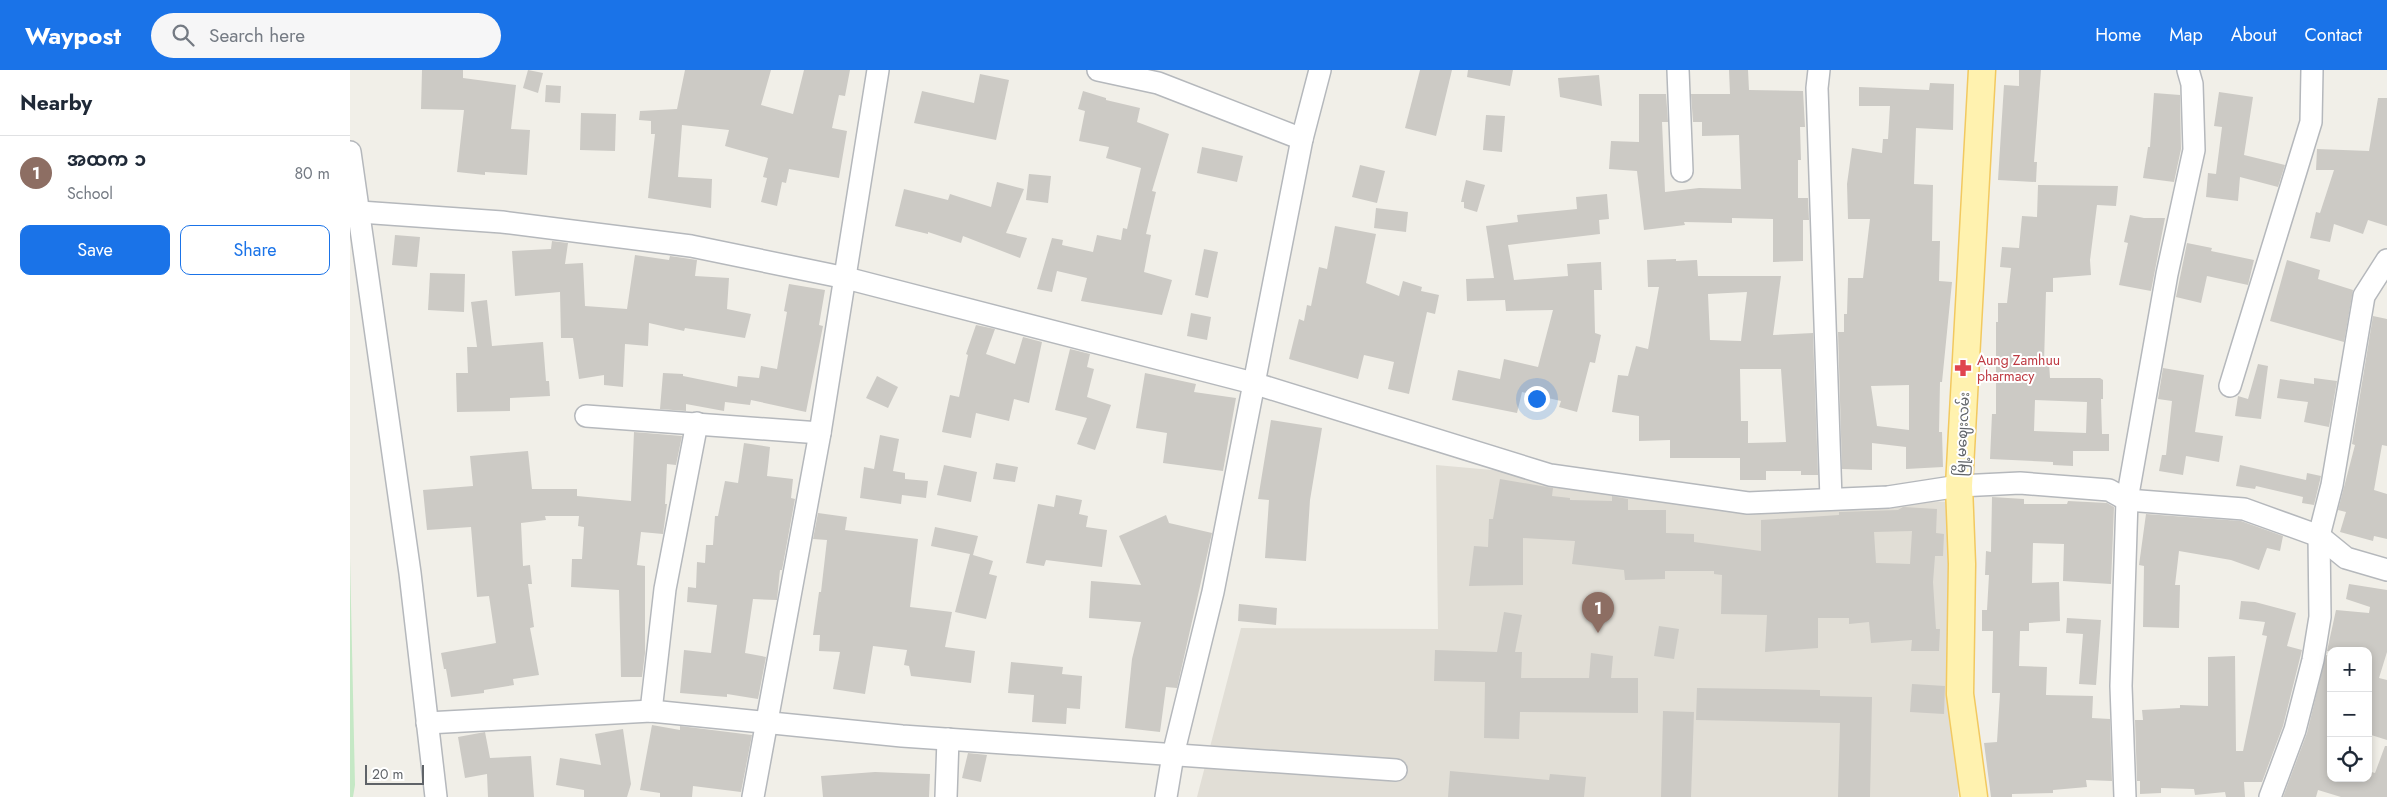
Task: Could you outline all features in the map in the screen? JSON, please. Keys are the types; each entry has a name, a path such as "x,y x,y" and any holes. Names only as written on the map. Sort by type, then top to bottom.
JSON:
{"main road":[{"name":"မြို့မဈေးလမ်း","path":"1974,797 1960,694 1962,564 1959,486 1982,70"}],"street":[{"path":"753,797 820,432 878,70"},
{"path":"1098,70 1158,82 1302,139"},
{"path":"1166,797 1173,755 1213,592 1302,139 1320,70"},
{"path":"1678,70 1682,171"},
{"path":"1819,70 1818,98 1831,499"},
{"path":"2125,797 2121,686 2127,500 2167,274 2194,150 2192,84 2188,70"},
{"path":"2230,386 2311,122 2312,70"},
{"path":"351,162 355,213 408,563 436,797"},
{"path":"355,213 502,222 691,246 846,278 1253,382 1550,475 1748,503 1888,497 1959,486 2020,483 2109,490 2127,500 2244,509 2319,536 2346,558 2387,570"},
{"path":"2270,797 2295,730 2313,660 2320,617 2319,536 2332,485 2364,296 2387,260"},
{"path":"586,416 820,432"},
{"path":"651,711 665,589 697,423"},
{"path":"427,723 651,711 948,739 1396,770"},
{"path":"946,797 948,739"}],"shaded area":[{"path":"1436,465 1813,499 1956,502 1958,797 1197,797 1241,628 1438,629"}],"green space":[{"path":"350,558 355,785 353,797 350,797"}],"building":[{"path":"422,70 463,70 463,78 516,85 511,129 530,130 527,175 485,172 485,175 457,172 464,110 421,109"},
{"path":"528,70 543,73 538,93 523,88"},
{"path":"685,70 771,70 761,105 793,114 804,70 850,70 845,96 839,95 832,128 847,131 839,178 789,169 786,183 782,182 777,206 761,202 767,178 763,177 768,158 725,146 729,130 682,125 678,177 712,179 711,208 648,198 655,134 651,134 651,121 639,120 640,111 677,109"},
{"path":"1420,70 1452,70 1436,136 1405,128"},
{"path":"1468,70 1513,70 1510,86 1467,77"},
{"path":"1729,70 1748,70 1749,90 1803,91 1805,127 1800,127 1801,160 1798,160 1798,198 1808,198 1809,220 1803,220 1803,261 1773,262 1773,219 1732,218 1732,223 1684,222 1685,225 1644,230 1637,171 1609,169 1611,141 1639,142 1639,94 1666,94 1668,122 1662,122 1665,192 1699,188 1741,189 1739,135 1702,136 1702,122 1693,122 1691,94 1730,94"},
{"path":"2019,70 2041,70 2034,162 2037,162 2036,182 1998,180 2004,85 2019,86"},
{"path":"980,74 1009,80 996,140 914,123 922,91 974,103"},
{"path":"1599,75 1602,106 1560,97 1558,78"},
{"path":"1930,83 1954,84 1953,130 1916,128 1914,184 1933,185 1932,241 1940,241 1939,281 1952,282 1942,382 1940,382 1939,432 1942,432 1943,467 1906,469 1906,447 1872,443 1872,470 1842,469 1838,332 1844,332 1844,314 1847,314 1848,278 1863,278 1870,219 1848,219 1847,184 1852,148 1882,153 1883,139 1888,139 1890,106 1859,106 1859,87 1929,90","holes":["1909,385 1909,430 1877,426 1871,386"]},
{"path":"546,85 561,86 560,103 545,102"},
{"path":"1083,91 1106,98 1106,100 1140,108 1137,122 1169,134 1152,191 1156,192 1146,234 1151,235 1144,272 1172,280 1162,315 1081,301 1087,278 1057,271 1052,292 1037,289 1052,238 1063,240 1062,245 1093,252 1097,235 1121,240 1123,228 1127,229 1141,168 1106,158 1109,147 1079,141 1085,111 1078,109"},
{"path":"2219,92 2253,97 2244,155 2285,165 2278,187 2240,177 2238,201 2206,197 2208,173 2216,174 2222,127 2214,126"},
{"path":"2154,93 2180,95 2181,149 2174,182 2143,178 2148,147 2150,147"},
{"path":"2378,98 2387,98 2387,226 2368,220 2363,234 2334,224 2330,242 2310,238 2316,212 2320,213 2334,170 2316,170 2317,149 2369,151"},
{"path":"581,113 616,114 615,151 580,150"},
{"path":"1486,115 1505,116 1502,152 1483,150"},
{"path":"1202,147 1243,156 1237,182 1197,173"},
{"path":"1360,165 1385,171 1377,203 1352,197"},
{"path":"1029,174 1051,176 1048,203 1026,200"},
{"path":"1466,180 1485,185 1477,212 1464,208 1464,202 1461,202"},
{"path":"997,182 1024,189 1006,233 1027,238 1020,258 963,236 961,243 928,232 928,234 895,226 904,189 948,200 950,194 991,207"},
{"path":"2038,185 2118,186 2116,206 2097,205 2090,260 2091,275 2053,278 2053,292 2046,292 2044,363 2049,363 2050,378 2100,378 2103,380 2103,399 2101,399 2102,434 2109,434 2109,451 2073,451 2073,466 2053,465 2053,462 1990,459 1992,414 1996,414 1996,322 1998,322 1998,303 2007,303 2011,268 2000,267 2002,247 2019,248 2022,216 2037,217","holes":["2035,400 2087,402 2086,433 2034,431"]},
{"path":"1607,194 1609,219 1599,220 1600,234 1508,245 1514,280 1568,276 1567,264 1601,262 1602,290 1594,290 1595,333 1601,335 1595,363 1590,362 1577,412 1559,407 1561,401 1522,392 1517,413 1452,400 1458,370 1500,379 1504,359 1538,367 1553,310 1506,311 1505,300 1467,301 1466,279 1494,278 1486,226 1518,222 1517,215 1577,209 1576,197"},
{"path":"1376,208 1408,212 1406,232 1374,228"},
{"path":"2130,215 2144,218 2165,218 2151,291 2119,285 2128,243 2124,242"},
{"path":"1335,226 1376,234 1366,283 1399,296 1403,281 1422,287 1421,291 1439,295 1435,314 1427,312 1409,394 1388,389 1394,362 1364,355 1358,379 1289,359 1299,319 1304,321 1307,305 1311,306 1319,267 1327,269"},
{"path":"395,235 420,237 417,267 392,265"},
{"path":"552,241 568,243 565,264 583,263 585,306 627,309 635,255 669,260 670,256 697,260 695,276 729,278 727,309 751,314 745,338 685,328 684,331 649,323 648,346 625,344 623,387 604,385 604,375 579,379 573,338 561,338 560,292 515,296 512,251 551,249"},
{"path":"2187,243 2212,248 2211,251 2254,260 2248,285 2207,276 2201,303 2176,297"},
{"path":"1204,249 1218,252 1208,298 1195,295"},
{"path":"1647,260 1697,260 1698,276 1781,276 1773,335 1813,333 1818,475 1801,475 1801,471 1766,471 1766,480 1740,480 1740,458 1670,458 1670,440 1639,441 1639,416 1612,412 1618,375 1628,376 1636,346 1648,349 1659,287 1648,287","holes":["1747,292 1741,341 1710,340 1708,294","1740,369 1781,369 1786,442 1748,443 1748,421 1741,421"]},
{"path":"2287,260 2320,270 2318,279 2353,290 2344,342 2270,321"},
{"path":"430,273 465,274 464,312 428,310"},
{"path":"789,284 825,290 819,325 823,326 806,412 751,400 750,405 725,402 724,411 686,404 686,411 660,409 663,373 683,374 683,376 737,387 738,376 759,378 761,366 777,369 787,312 784,311"},
{"path":"487,300 492,346 543,342 546,381 549,381 550,396 510,398 510,411 457,412 456,373 468,373 467,347 477,347 471,302"},
{"path":"1191,313 1211,317 1207,340 1187,336"},
{"path":"2373,316 2387,319 2387,446 2382,445 2374,490 2387,494 2387,539 2374,536 2373,541 2340,532 2346,512 2338,510 2355,445 2352,444"},
{"path":"976,325 995,329 986,354 1015,364 1023,337 1042,342 1029,403 1014,399 1009,421 976,413 971,438 942,432 950,395 959,397 968,355 966,354"},
{"path":"1070,349 1090,354 1087,367 1094,369 1087,397 1111,405 1095,450 1077,444 1087,418 1055,410"},
{"path":"2258,364 2268,366 2261,419 2235,416 2238,396 2248,399"},
{"path":"2163,368 2204,375 2195,432 2223,436 2219,462 2186,456 2183,475 2159,471 2162,455 2166,455 2172,401 2158,399"},
{"path":"1145,373 1196,384 1194,392 1236,398 1223,471 1163,463 1167,433 1136,428"},
{"path":"877,376 898,387 888,408 866,398"},
{"path":"2314,378 2337,381 2329,427 2304,422 2308,402 2277,398 2280,379 2314,384"},
{"path":"1271,420 1322,428 1310,500 1306,561 1265,558 1269,500 1258,499"},
{"path":"634,432 682,436 676,465 667,464 665,504 667,504 663,534 641,532 637,565 645,566 645,653 642,677 621,677 619,590 571,587 572,559 582,559 584,527 578,526 579,516 545,516 546,520 521,523 523,566 530,565 532,584 528,584 534,627 530,628 539,675 513,679 514,685 484,690 484,693 451,697 441,653 496,643 489,596 477,597 471,527 427,530 423,490 473,486 470,456 528,451 532,489 577,489 577,496 631,501"},
{"path":"880,435 899,439 893,471 905,473 905,479 928,481 926,498 902,495 901,504 860,498 864,467 874,469"},
{"path":"744,443 770,447 767,476 793,479 791,498 795,499 782,570 780,570 777,600 753,599 745,653 766,657 758,699 727,694 727,697 680,693 684,650 711,653 717,605 687,602 688,587 696,588 697,562 705,563 706,545 713,545 715,516 718,516 725,481 738,483"},
{"path":"996,463 1018,467 1015,482 993,479"},
{"path":"944,465 977,472 971,502 937,495"},
{"path":"2240,465 2306,480 2307,473 2321,476 2314,505 2302,503 2303,497 2256,486 2255,489 2236,486"},
{"path":"1500,479 1553,488 1552,496 1570,498 1570,500 1612,501 1612,496 1628,499 1628,510 1666,510 1666,533 1694,534 1694,542 1761,551 1761,520 1839,515 1839,512 1898,510 1903,507 1937,509 1936,533 1944,534 1943,556 1935,556 1933,582 1936,629 1940,629 1939,651 1911,651 1912,640 1871,643 1869,622 1849,624 1849,618 1818,618 1818,648 1765,652 1767,615 1721,614 1722,575 1714,574 1714,571 1665,571 1665,579 1625,580 1624,570 1572,564 1575,541 1523,538 1523,585 1469,586 1474,546 1488,547 1489,519 1493,519","holes":["1912,531 1910,564 1876,563 1874,532"]},
{"path":"1056,495 1082,500 1079,514 1088,516 1086,527 1107,530 1102,567 1046,560 1044,566 1026,563 1038,504 1054,507"},
{"path":"1992,497 2024,499 2024,504 2067,504 2068,501 2107,503 2114,507 2111,584 2063,581 2064,544 2033,543 2032,583 2059,582 2060,621 2029,623 2029,631 2020,631 2019,666 2047,667 2046,695 2093,696 2092,718 2110,719 2112,781 2086,780 2087,787 2053,790 2053,793 2012,794 2012,797 1991,797 1984,743 1997,742 2000,693 1992,693 1993,631 1982,631 1982,610 1987,610 1989,575 1985,575 1986,551 1991,552"},
{"path":"818,513 847,517 845,530 918,539 910,607 952,612 945,647 975,651 971,683 911,676 909,666 904,665 907,650 873,646 865,694 833,689 840,652 819,651 820,635 813,635 819,592 821,592 827,540 813,539"},
{"path":"2146,514 2241,521 2283,536 2280,551 2267,548 2259,570 2231,560 2179,551 2175,585 2180,585 2179,628 2143,627 2144,566 2139,565"},
{"path":"1166,515 1169,523 1212,533 1177,688 1166,687 1160,732 1125,728 1132,659 1141,622 1089,618 1091,581 1141,585 1119,536"},
{"path":"935,527 978,536 973,555 993,561 989,574 997,576 986,619 955,612 970,554 931,546"},
{"path":"2349,584 2387,590 2387,652 2379,678 2387,680 2387,740 2372,735 2372,647 2328,647 2336,610 2369,613 2370,607 2346,599"},
{"path":"2241,601 2255,602 2296,613 2287,646 2302,650 2283,726 2262,782 2244,782 2245,797 2226,797 2225,792 2195,795 2194,789 2161,788 2161,793 2140,794 2140,781 2137,781 2135,720 2143,720 2142,710 2180,708 2180,705 2208,706 2208,657 2235,656 2236,751 2243,751 2267,636 2262,635 2265,622 2239,619"},
{"path":"1239,604 1277,608 1276,625 1238,621"},
{"path":"1504,612 1522,615 1515,652 1522,652 1521,678 1589,678 1591,653 1613,656 1611,678 1638,678 1638,713 1520,712 1519,739 1484,738 1485,682 1434,681 1435,650 1497,652"},
{"path":"2067,618 2101,620 2096,685 2079,684 2083,634 2066,633"},
{"path":"1659,626 1679,629 1674,659 1654,656"},
{"path":"2327,655 2327,782 2372,782 2372,772 2375,773 2385,746 2387,746 2387,797 2341,797 2318,790 2316,797 2283,797 2307,733"},
{"path":"1011,662 1063,667 1062,674 1082,676 1080,709 1067,708 1066,724 1032,722 1034,695 1008,693"},
{"path":"1912,684 1945,686 1944,714 1910,712"},
{"path":"1697,688 1820,690 1820,696 1872,697 1870,797 1838,797 1840,723 1696,720"},
{"path":"1663,711 1694,712 1691,797 1661,797"},
{"path":"652,725 680,730 680,726 752,735 741,792 693,786 692,797 660,797 660,793 640,790"},
{"path":"623,729 631,784 627,797 584,797 584,790 556,785 560,758 601,765 595,734"},
{"path":"485,732 490,758 531,756 534,797 488,797 487,774 465,778 458,737"},
{"path":"968,753 987,755 981,782 962,778"},
{"path":"1450,771 1549,780 1550,774 1586,777 1584,797 1448,797"},
{"path":"875,772 930,774 929,797 823,797 821,776"}],"place":[{"name":"Aung Zamhuu pharmacy","path":"1963,368"},
{"name":"အထက ၁","path":"1598,633"}]}
